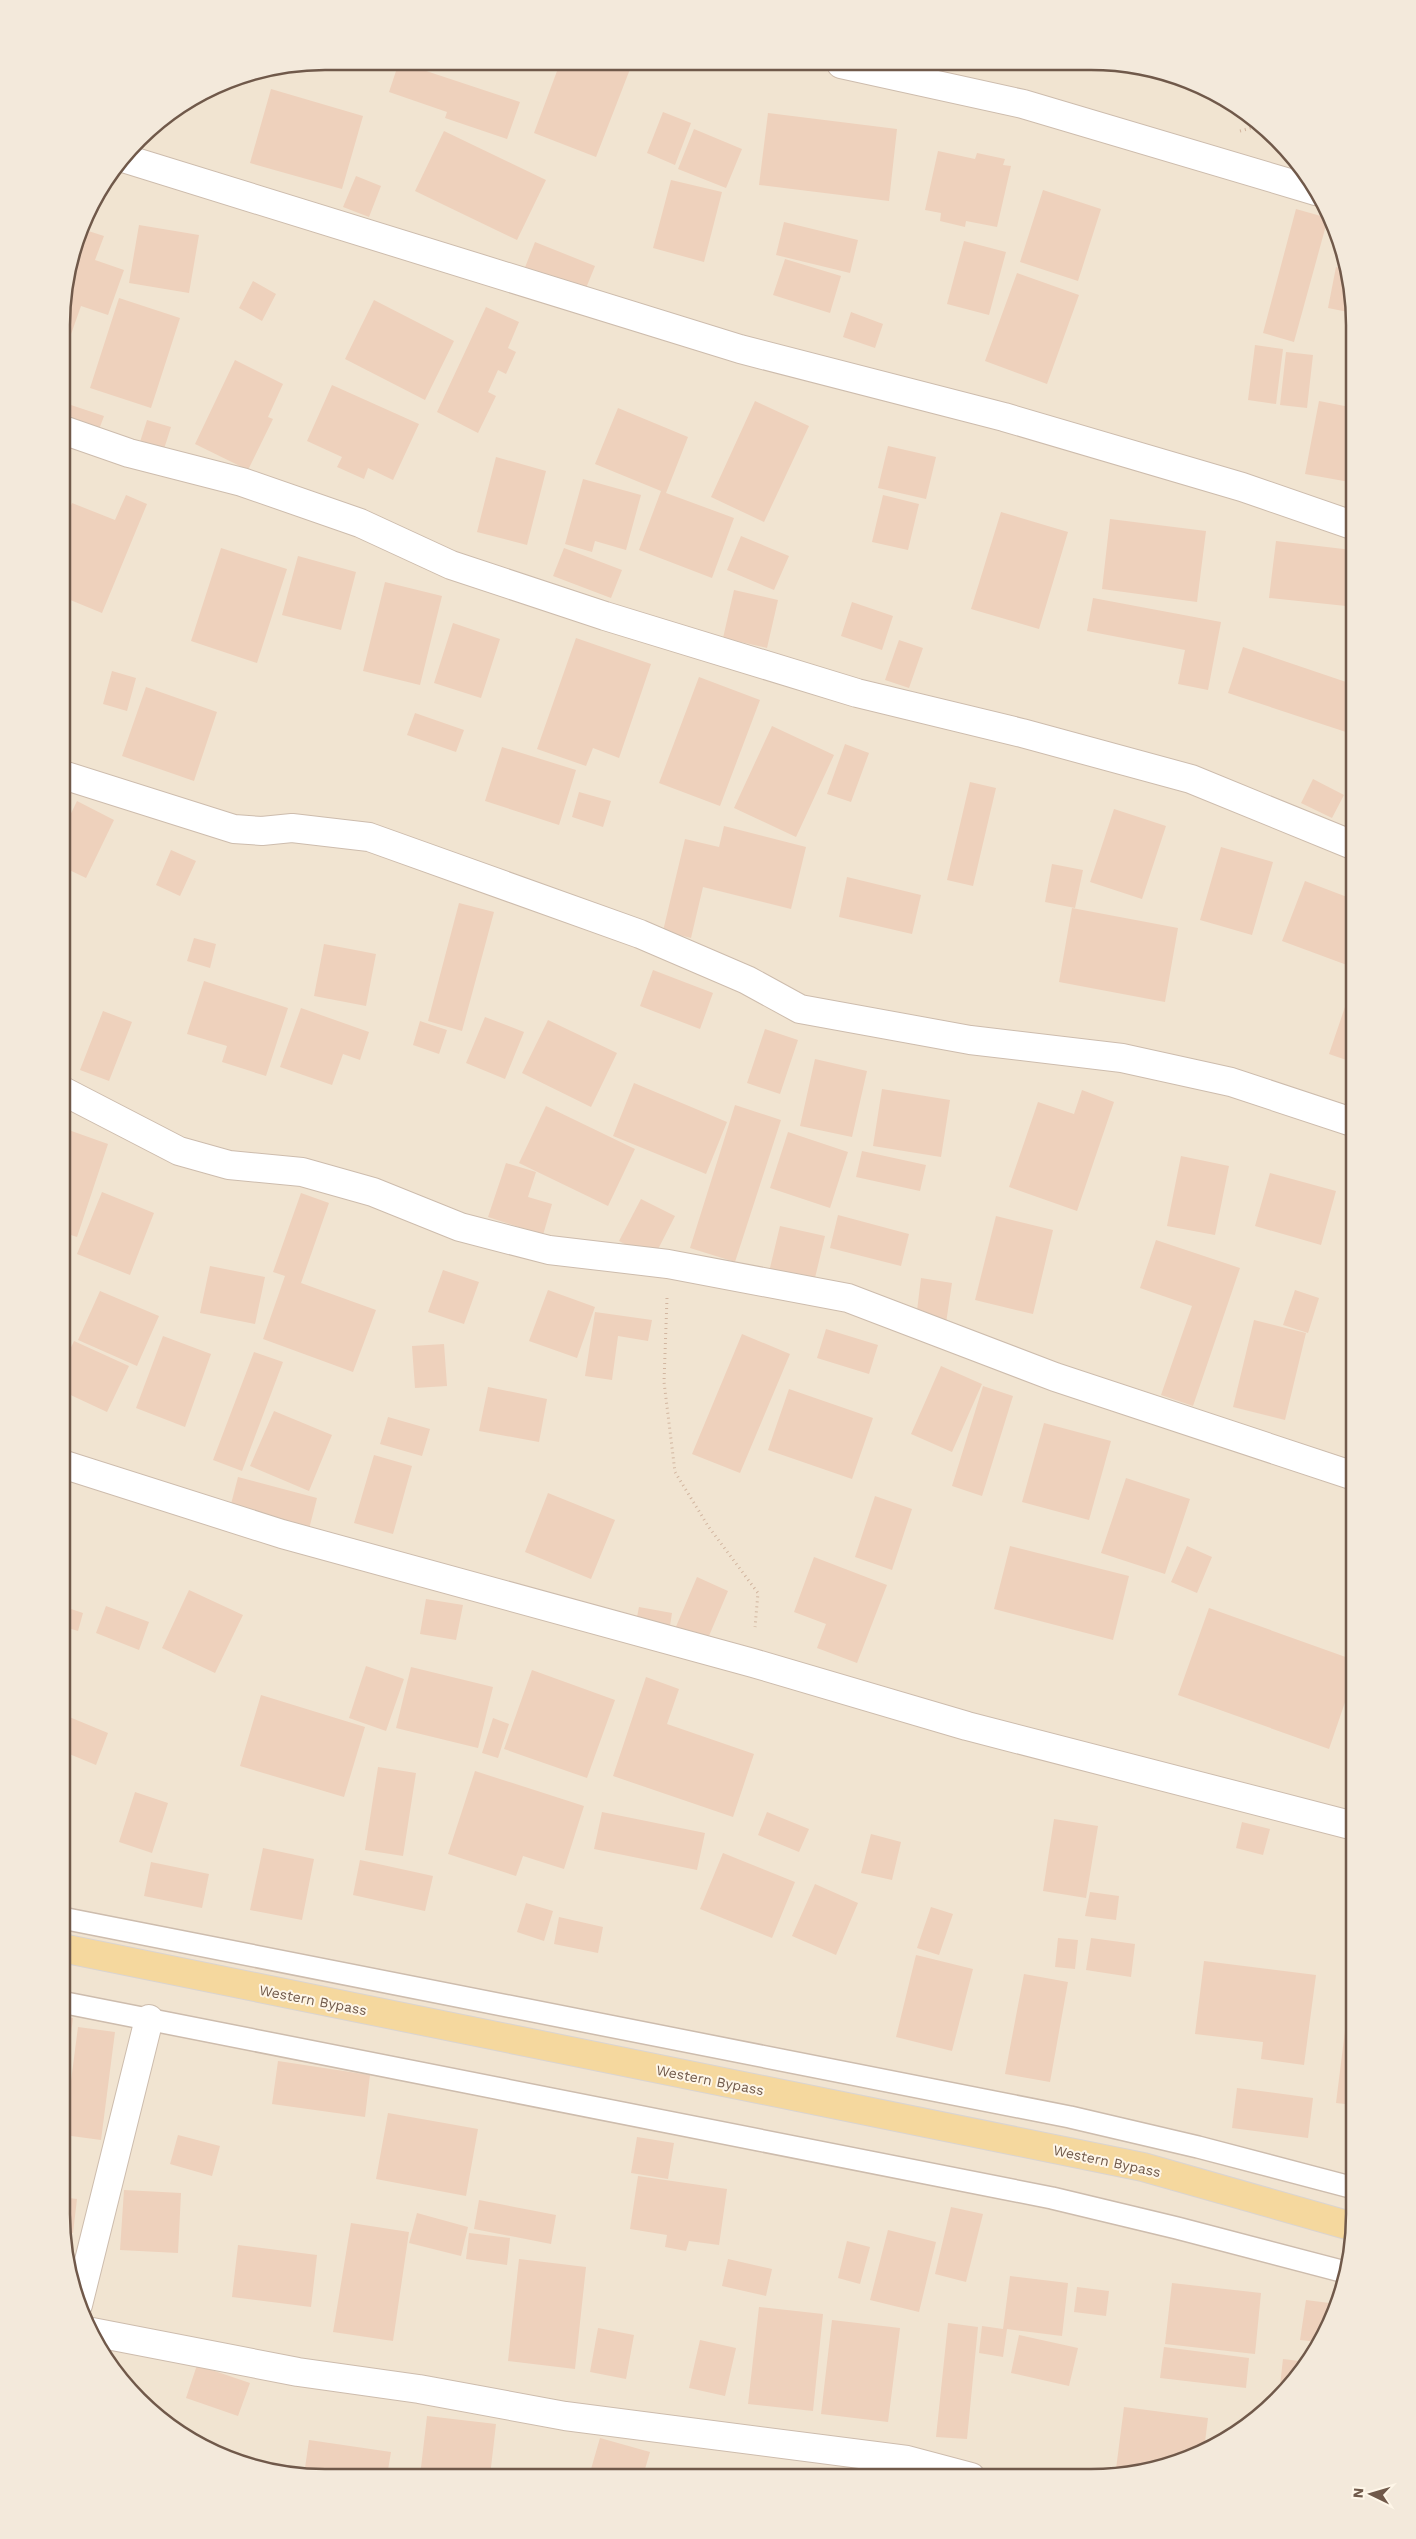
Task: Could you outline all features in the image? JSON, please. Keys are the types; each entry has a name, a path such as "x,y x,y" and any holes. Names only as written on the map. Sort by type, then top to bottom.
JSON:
{"main road":[{"name":"Western Bypass","path":"70,1950 1143,2167 1345,2225"}],"street":[{"path":"868,70 1023,104 1306,188"},
{"path":"130,160 740,349 1004,417 1242,487 1346,523"},
{"path":"70,432 129,452 242,482 360,523 451,565 605,616 857,693 1022,733 1191,780 1346,842"},
{"path":"70,777 234,829 292,828 369,837 640,934 747,980 800,1009 970,1040 1122,1058 1231,1082 1346,1120"},
{"path":"70,1095 179,1151 229,1165 311,1175 373,1192 460,1227 549,1250 668,1264 848,1298 1055,1378 1346,1473"},
{"path":"70,1467 282,1534 753,1663 967,1726 1346,1824"},
{"path":"82,2289 148,2019"},
{"path":"100,2333 298,2372 419,2389 565,2416 907,2460 941,2469"}],"lane":[{"path":"70,1920 1070,2117 1198,2147 1346,2186"},
{"path":"70,2004 1052,2198 1178,2228 1339,2271"}],"path":[{"path":"668,1264 664,1382 675,1472 708,1526 758,1593 753,1663"}],"shaded area":[{"path":"1091,70 1124,72 1157,79 1188,89 1233,113 1259,133 1283,157 1303,183 1327,228 1341,275 1346,325 1346,2214 1344,2247 1337,2280 1327,2311 1303,2356 1283,2382 1259,2406 1233,2426 1188,2450 1141,2464 1091,2469 325,2469 292,2467 259,2460 228,2450 183,2426 157,2406 133,2382 113,2356 89,2311 75,2264 70,2214 70,325 72,292 79,259 96,212 113,183 133,157 157,133 183,113 228,89 275,75 309,71"}],"building":[{"path":"396,70 423,70 520,102 507,139 445,118 447,112 389,92"},
{"path":"557,70 630,70 596,157 534,133"},
{"path":"271,89 363,116 342,189 250,163"},
{"path":"663,112 691,123 675,165 647,153"},
{"path":"768,113 897,129 889,201 759,185"},
{"path":"694,129 742,149 726,188 678,169"},
{"path":"444,131 546,180 517,240 415,191"},
{"path":"938,151 975,159 977,153 1005,159 1003,165 1011,166 997,227 966,221 965,227 940,221 941,213 925,210"},
{"path":"356,176 381,186 369,217 343,207"},
{"path":"671,180 722,192 704,262 653,248"},
{"path":"1043,190 1101,209 1078,281 1020,262"},
{"path":"1296,209 1322,216 1326,226 1294,342 1263,333"},
{"path":"784,222 858,240 850,273 776,255"},
{"path":"139,225 199,235 189,293 129,283"},
{"path":"88,231 104,236 95,260 124,270 108,315 81,306 70,337 72,292 79,259"},
{"path":"964,241 1006,252 989,315 947,304"},
{"path":"535,242 595,266 582,298 522,275"},
{"path":"785,259 841,276 830,313 773,295"},
{"path":"1336,267 1339,268 1345,311 1328,308"},
{"path":"1017,273 1079,295 1047,384 985,361"},
{"path":"253,281 276,294 262,321 239,308"},
{"path":"119,298 180,318 151,408 90,388"},
{"path":"374,300 454,341 425,400 345,359"},
{"path":"486,307 519,322 508,348 516,352 506,374 498,370 488,392 496,396 478,433 437,412"},
{"path":"851,312 883,324 875,348 843,337"},
{"path":"1255,345 1283,349 1276,404 1248,400"},
{"path":"1286,352 1313,355 1307,408 1280,405"},
{"path":"235,360 283,384 268,417 273,419 248,470 195,444"},
{"path":"332,385 419,424 393,480 368,468 364,479 337,467 342,457 307,441"},
{"path":"755,401 809,426 764,522 711,497"},
{"path":"1319,401 1346,406 1346,481 1305,474"},
{"path":"70,405 104,416 97,435 70,426"},
{"path":"618,408 688,437 666,493 734,518 712,578 639,550 661,491 595,464"},
{"path":"147,420 171,427 164,449 140,442"},
{"path":"888,446 936,457 926,499 878,488"},
{"path":"496,457 546,471 527,545 477,532"},
{"path":"583,479 641,495 626,550 595,541 592,552 565,544"},
{"path":"126,495 147,504 102,613 70,600 70,508 72,503 115,520"},
{"path":"883,495 919,504 908,550 872,542"},
{"path":"1001,512 1068,532 1039,629 971,609"},
{"path":"1110,519 1206,531 1197,602 1102,589"},
{"path":"741,536 789,556 774,590 727,570"},
{"path":"1276,541 1346,549 1346,606 1269,598"},
{"path":"221,548 287,569 257,663 191,641"},
{"path":"564,548 622,570 611,598 553,576"},
{"path":"298,556 356,572 341,630 282,615"},
{"path":"385,582 442,596 420,685 363,671"},
{"path":"734,590 778,600 767,648 723,638"},
{"path":"1093,598 1221,622 1208,690 1178,684 1185,650 1087,631"},
{"path":"852,602 893,616 882,650 841,636"},
{"path":"453,623 500,639 481,698 434,683"},
{"path":"576,638 651,664 619,758 593,748 586,766 537,749"},
{"path":"899,640 923,648 909,688 885,680"},
{"path":"1243,647 1346,682 1346,732 1228,693"},
{"path":"112,671 136,678 127,711 103,704"},
{"path":"699,677 760,700 720,806 659,783"},
{"path":"146,687 217,712 194,781 122,756"},
{"path":"415,713 464,730 456,752 407,735"},
{"path":"772,726 834,755 796,837 734,808"},
{"path":"845,744 869,753 851,802 827,794"},
{"path":"502,747 576,770 559,825 485,801"},
{"path":"1313,779 1344,795 1332,818 1301,803"},
{"path":"970,782 996,788 973,886 947,880"},
{"path":"579,792 611,801 603,827 572,817"},
{"path":"77,801 114,820 86,878 70,870 70,816"},
{"path":"1114,809 1166,826 1142,899 1090,882"},
{"path":"724,826 806,847 791,909 703,887 691,938 663,931 685,839 719,847"},
{"path":"1221,847 1273,862 1252,935 1200,920"},
{"path":"171,850 196,861 180,896 156,885"},
{"path":"1052,864 1083,870 1075,908 1045,902"},
{"path":"847,877 921,895 912,934 839,917"},
{"path":"1305,881 1346,897 1346,965 1282,941"},
{"path":"459,903 494,912 462,1031 428,1021"},
{"path":"1072,908 1178,928 1165,1002 1059,982"},
{"path":"194,938 216,944 210,968 187,961"},
{"path":"324,944 376,954 366,1006 314,996"},
{"path":"653,970 713,993 700,1029 640,1006"},
{"path":"204,981 288,1008 266,1076 222,1062 227,1046 187,1034"},
{"path":"1346,1004 1346,1060 1329,1054"},
{"path":"301,1008 369,1032 360,1060 343,1054 332,1085 280,1067"},
{"path":"103,1011 132,1022 109,1081 80,1070"},
{"path":"485,1017 524,1032 505,1079 466,1063"},
{"path":"548,1020 617,1053 591,1107 522,1073"},
{"path":"420,1021 447,1030 439,1054 413,1045"},
{"path":"765,1029 798,1040 780,1094 747,1083"},
{"path":"815,1059 867,1071 852,1137 800,1126"},
{"path":"634,1083 727,1122 706,1174 613,1136"},
{"path":"882,1089 950,1100 941,1157 873,1146"},
{"path":"1082,1090 1114,1102 1077,1211 1009,1187 1038,1102 1074,1114"},
{"path":"735,1105 781,1120 735,1262 690,1248"},
{"path":"546,1106 635,1149 608,1206 519,1163"},
{"path":"70,1130 108,1144 77,1237 70,1235"},
{"path":"788,1132 848,1152 830,1208 770,1188"},
{"path":"862,1151 926,1165 920,1191 856,1177"},
{"path":"1181,1156 1229,1166 1215,1235 1167,1226"},
{"path":"506,1163 536,1172 528,1197 552,1204 543,1235 488,1217"},
{"path":"1270,1173 1336,1191 1321,1245 1255,1226"},
{"path":"102,1192 154,1213 130,1275 77,1254"},
{"path":"301,1193 329,1203 301,1283 376,1310 353,1372 263,1339 285,1276 273,1272"},
{"path":"641,1199 675,1216 653,1259 619,1241"},
{"path":"838,1215 909,1234 901,1266 830,1248"},
{"path":"996,1216 1053,1230 1033,1314 975,1300"},
{"path":"780,1226 825,1236 814,1282 769,1272"},
{"path":"1156,1240 1240,1268 1193,1406 1161,1395 1192,1306 1140,1288"},
{"path":"210,1266 265,1277 255,1324 200,1313"},
{"path":"443,1270 479,1282 464,1324 428,1312"},
{"path":"921,1278 952,1283 946,1323 916,1319"},
{"path":"548,1290 595,1307 577,1358 529,1341"},
{"path":"1295,1290 1319,1298 1308,1333 1283,1325"},
{"path":"100,1291 159,1316 137,1366 78,1340"},
{"path":"595,1312 652,1320 648,1341 618,1336 612,1380 585,1376"},
{"path":"1254,1320 1306,1333 1285,1420 1233,1407"},
{"path":"826,1329 878,1345 869,1374 817,1358"},
{"path":"742,1334 790,1354 740,1473 692,1454"},
{"path":"163,1336 211,1354 185,1427 136,1408"},
{"path":"74,1341 129,1366 107,1412 70,1395 70,1350"},
{"path":"444,1344 447,1386 415,1388 412,1346"},
{"path":"254,1352 283,1362 242,1471 213,1460"},
{"path":"941,1366 982,1384 952,1452 911,1434"},
{"path":"983,1386 1013,1396 982,1496 952,1486"},
{"path":"488,1387 547,1399 539,1442 479,1431"},
{"path":"789,1389 873,1418 852,1479 768,1450"},
{"path":"274,1411 332,1435 309,1491 250,1466"},
{"path":"388,1417 430,1429 422,1456 380,1444"},
{"path":"1044,1423 1111,1441 1089,1520 1022,1502"},
{"path":"374,1455 412,1466 393,1534 354,1523"},
{"path":"238,1477 317,1498 309,1529 230,1508"},
{"path":"1126,1478 1190,1499 1165,1574 1101,1553"},
{"path":"548,1493 615,1520 591,1579 525,1552"},
{"path":"875,1496 912,1509 892,1570 855,1557"},
{"path":"1010,1546 1129,1576 1113,1640 994,1609"},
{"path":"1187,1546 1212,1557 1197,1593 1171,1582"},
{"path":"814,1557 887,1585 857,1663 817,1648 826,1624 794,1612"},
{"path":"697,1577 728,1591 706,1643 675,1629"},
{"path":"189,1590 243,1615 215,1673 162,1648"},
{"path":"426,1599 463,1605 456,1640 420,1634"},
{"path":"106,1606 149,1622 139,1650 96,1633"},
{"path":"639,1607 672,1613 668,1638 634,1632"},
{"path":"1209,1608 1346,1657 1346,1699 1329,1749 1178,1695"},
{"path":"70,1609 83,1613 78,1631 70,1628"},
{"path":"366,1666 404,1679 386,1731 349,1718"},
{"path":"411,1667 493,1687 478,1748 396,1728"},
{"path":"532,1670 615,1700 587,1778 504,1749"},
{"path":"646,1677 679,1689 667,1724 754,1754 733,1817 613,1776"},
{"path":"261,1695 365,1727 344,1797 240,1766"},
{"path":"70,1717 108,1733 96,1765 70,1754"},
{"path":"493,1718 509,1724 498,1758 482,1753"},
{"path":"378,1767 416,1773 403,1856 365,1850"},
{"path":"475,1771 584,1806 564,1869 523,1856 516,1876 448,1854"},
{"path":"135,1792 168,1803 152,1853 119,1842"},
{"path":"602,1812 705,1833 697,1870 594,1849"},
{"path":"767,1812 809,1829 799,1852 758,1835"},
{"path":"1054,1819 1098,1826 1086,1898 1043,1891"},
{"path":"1242,1822 1270,1829 1263,1855 1236,1848"},
{"path":"871,1834 901,1842 892,1880 861,1873"},
{"path":"263,1848 314,1859 302,1920 250,1910"},
{"path":"723,1853 795,1882 772,1938 700,1909"},
{"path":"360,1860 433,1876 425,1911 353,1895"},
{"path":"151,1862 209,1874 202,1908 144,1896"},
{"path":"815,1884 858,1903 836,1955 792,1936"},
{"path":"1090,1892 1119,1896 1116,1920 1085,1916"},
{"path":"526,1903 553,1911 544,1941 517,1932"},
{"path":"931,1907 953,1914 939,1955 917,1948"},
{"path":"559,1917 603,1927 598,1953 554,1944"},
{"path":"1058,1938 1078,1940 1075,1969 1055,1967"},
{"path":"1091,1938 1135,1944 1131,1977 1086,1970"},
{"path":"916,1955 973,1969 952,2051 896,2037"},
{"path":"1204,1961 1316,1975 1304,2065 1261,2059 1263,2042 1195,2034"},
{"path":"1024,1974 1068,1982 1050,2082 1005,2074"},
{"path":"70,2018 73,2018 70,2042"},
{"path":"78,2027 115,2032 101,2140 70,2136 70,2089"},
{"path":"1345,2031 1346,2031 1346,2104 1336,2103"},
{"path":"278,2061 370,2075 365,2117 272,2104"},
{"path":"1237,2088 1313,2098 1308,2138 1232,2128"},
{"path":"388,2113 478,2129 466,2196 376,2179"},
{"path":"178,2135 220,2146 212,2176 170,2164"},
{"path":"637,2137 674,2143 668,2179 631,2173"},
{"path":"638,2176 727,2189 719,2245 689,2241 686,2251 665,2247 667,2235 630,2229"},
{"path":"124,2190 181,2193 178,2253 120,2250"},
{"path":"70,2198 77,2199 73,2233 71,2233"},
{"path":"479,2200 556,2215 551,2244 474,2229"},
{"path":"951,2207 983,2214 966,2282 935,2274"},
{"path":"417,2213 468,2227 461,2256 409,2243"},
{"path":"351,2223 409,2232 393,2341 333,2332"},
{"path":"888,2230 936,2242 919,2312 870,2300"},
{"path":"469,2233 510,2238 507,2265 466,2259"},
{"path":"847,2241 870,2247 860,2284 838,2278"},
{"path":"238,2245 317,2255 311,2307 232,2297"},
{"path":"519,2259 586,2267 575,2369 508,2361"},
{"path":"728,2259 772,2269 766,2296 722,2286"},
{"path":"1010,2276 1068,2283 1062,2336 1007,2329 1003,2357 979,2353 982,2326 1003,2329"},
{"path":"1172,2283 1261,2293 1255,2354 1165,2344"},
{"path":"1077,2287 1109,2291 1106,2316 1074,2312"},
{"path":"1306,2300 1330,2303 1312,2341 1300,2340"},
{"path":"759,2307 823,2314 813,2411 748,2404"},
{"path":"832,2320 900,2328 888,2422 821,2414"},
{"path":"948,2323 978,2327 967,2439 936,2437"},
{"path":"598,2328 634,2335 626,2379 590,2372"},
{"path":"1019,2335 1078,2348 1069,2386 1011,2373"},
{"path":"700,2340 736,2348 725,2396 689,2388"},
{"path":"1164,2347 1249,2358 1246,2388 1160,2378"},
{"path":"1283,2359 1299,2361 1283,2382 1280,2385"},
{"path":"197,2365 250,2383 238,2416 186,2398"},
{"path":"1124,2407 1208,2418 1204,2443 1157,2460 1116,2467"},
{"path":"427,2416 496,2424 491,2469 421,2469"},
{"path":"600,2438 650,2452 645,2469 591,2469"},
{"path":"309,2440 391,2452 388,2469 305,2468"}]}
